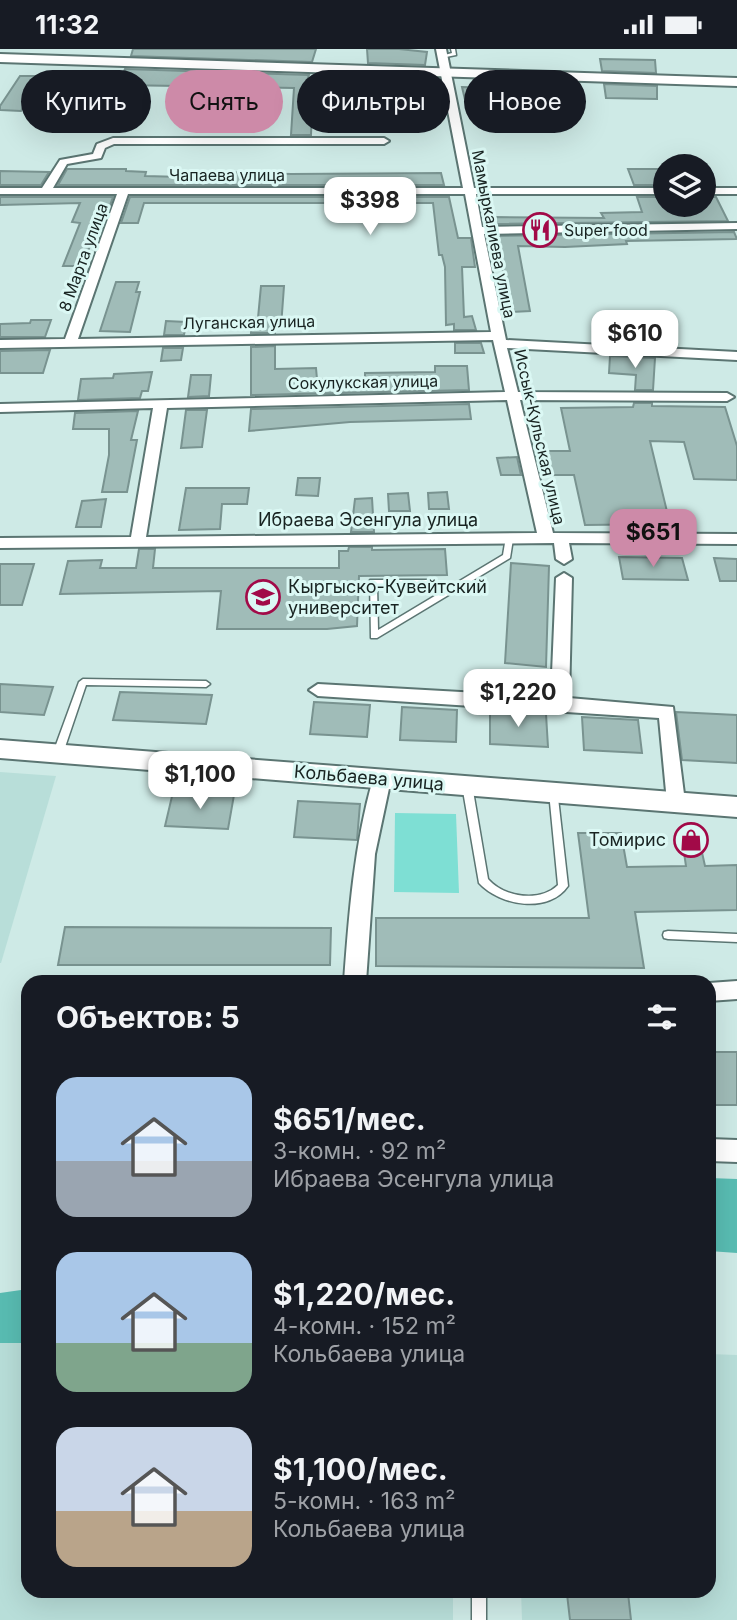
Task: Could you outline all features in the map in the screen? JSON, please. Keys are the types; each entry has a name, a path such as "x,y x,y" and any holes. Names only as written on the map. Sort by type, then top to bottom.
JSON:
{"main road":[{"path":"0,58 381,70"},
{"path":"450,72 737,82"},
{"name":"Кольбаева улица","path":"0,749 737,807"}],"street":[{"name":"Мамыркалиева улица","path":"450,98 499,340"},
{"path":"46,191 66,160 85,160 97,156 102,146 113,141 384,141"},
{"name":"Чапаева улица","path":"0,191 653,191"},
{"name":"8 Марта улица","path":"71,338 124,191"},
{"path":"716,191 737,191"},
{"path":"477,231 737,226"},
{"name":"Луганская улица","path":"0,344 71,338 499,340 737,356"},
{"name":"Иссык-Кульская улица","path":"499,340 512,396 553,538"},
{"name":"Сокулукская улица","path":"0,408 512,396 727,397"},
{"path":"138,540 161,404"},
{"path":"553,538 564,559"},
{"name":"Ибраева Эсенгула улица","path":"0,543 138,540 737,539"},
{"path":"560,704 564,578"},
{"path":"318,690 667,712 676,802"},
{"path":"355,975 360,899 376,799 382,779"},
{"path":"716,992 737,990"},
{"path":"716,1150 737,1151"}],"lane":[{"path":"442,53 454,54 453,49"},
{"path":"427,583 373,582 374,636 507,556 509,539"},
{"path":"58,753 83,682 206,684"},
{"path":"467,785 483,880 489,889 502,896 545,899 564,886 554,792"},
{"path":"668,935 737,937"},
{"path":"479,1598 479,1620"}],"shaded area":[{"path":"0,772 56,776 1,963 0,963"},
{"path":"395,813 456,814 459,893 394,892"},
{"path":"716,1178 737,1179 737,1253 716,1252"},
{"path":"21,1290 21,1343 0,1343 0,1293"},
{"path":"0,1343 21,1343 21,1598 453,1598 453,1620 0,1620"},
{"path":"716,1354 737,1355 737,1620 522,1620 521,1598 716,1598"}],"building":[{"path":"133,49 316,49 312,62 131,56"},
{"path":"367,49 427,52 425,65 368,63"},
{"path":"600,59 655,60 656,73 602,71"},
{"path":"125,69 165,70 165,86 151,86 151,70"},
{"path":"283,74 297,75 297,133 311,135 291,135 294,88 283,88"},
{"path":"21,76 21,111 0,110 0,106"},
{"path":"604,84 657,86 657,99 606,98"},
{"path":"67,169 126,169 146,172 145,176 183,177 214,172 441,173 444,185 58,185"},
{"path":"628,169 653,169 653,185 634,185"},
{"path":"0,171 49,172 41,185 0,185"},
{"path":"0,197 113,197 104,222 101,222 81,266 63,266 80,223 72,222 80,203 0,205"},
{"path":"130,197 449,197 458,238 471,238 475,267 462,267 464,317 472,316 476,330 454,330 454,324 446,325 445,267 442,255 439,255 433,203 144,203 138,223 121,223"},
{"path":"637,197 653,197 653,217 716,217 716,197 728,221 494,224 494,217 604,218 601,213 642,212"},
{"path":"734,232 737,239 626,241 627,244 565,247 518,246 530,311 512,312 495,236"},
{"path":"116,282 139,282 136,292 140,292 130,332 100,331"},
{"path":"261,286 284,286 281,327 275,328 275,333 251,333 252,318 258,318"},
{"path":"610,315 629,315 632,325 662,324 668,343 610,343 610,329 613,329"},
{"path":"31,320 51,320 45,337 0,337 0,324 30,323"},
{"path":"166,321 186,322 184,335 164,335"},
{"path":"455,343 481,343 484,353 455,353"},
{"path":"275,346 275,369 316,368 317,379 365,379 365,373 435,372 435,366 467,366 469,390 251,395 251,347"},
{"path":"163,348 183,348 181,360 161,361"},
{"path":"50,350 43,373 0,373 0,351"},
{"path":"610,356 655,358 653,390 635,390 636,375 609,373"},
{"path":"152,372 148,391 142,391 140,398 78,400 81,379 113,378 114,374"},
{"path":"191,375 211,375 209,396 188,397"},
{"path":"634,403 652,403 652,406 725,407 737,446 737,480 694,479 684,442 650,441 670,524 585,525 574,475 541,475 537,456 540,456 539,451 570,451 561,408 633,407"},
{"path":"469,404 471,419 350,422 249,431 251,409"},
{"path":"186,410 207,410 202,447 181,448"},
{"path":"138,411 131,440 137,440 127,492 102,492 109,455 109,429 73,429 75,413"},
{"path":"517,457 521,475 501,475 497,458"},
{"path":"298,478 320,478 318,496 296,495"},
{"path":"186,488 249,488 247,504 222,504 220,529 179,530"},
{"path":"447,492 449,509 429,509 428,493"},
{"path":"408,493 410,511 389,511 388,494"},
{"path":"372,498 374,532 351,532 355,499"},
{"path":"106,499 101,527 76,527 82,501"},
{"path":"349,547 372,547 372,550 445,549 447,575 359,576 357,626 327,629 217,629 221,591 60,594 68,561 102,560 100,568 136,568 139,549 155,549 153,568 339,568 339,551 348,551"},
{"path":"619,557 682,558 688,580 623,579"},
{"path":"714,558 737,559 737,581 720,581"},
{"path":"511,563 549,566 546,667 505,663"},
{"path":"0,564 34,564 22,605 0,605"},
{"path":"0,684 53,687 44,715 0,712"},
{"path":"120,692 212,695 206,724 113,720"},
{"path":"314,702 370,705 367,737 310,734"},
{"path":"402,707 457,710 456,742 400,740"},
{"path":"490,711 546,714 548,747 490,744"},
{"path":"676,712 737,715 737,763 682,760"},
{"path":"582,717 638,720 642,753 584,750"},
{"path":"173,792 234,795 228,829 165,826"},
{"path":"298,801 360,804 357,840 294,837"},
{"path":"578,833 621,833 627,867 686,866 682,839 699,839 705,866 737,865 737,910 635,912 644,968 376,966 376,918 589,918"},
{"path":"65,927 331,928 330,965 58,965"},
{"path":"716,1052 737,1052 737,1105 716,1105"},
{"path":"567,1598 629,1598 631,1620 570,1620"}],"place":[{"name":"Super food","path":"540,230"},
{"name":"Кыргыско-Кувейтский университет","path":"263,597"},
{"name":"Томирис","path":"691,840"}]}
